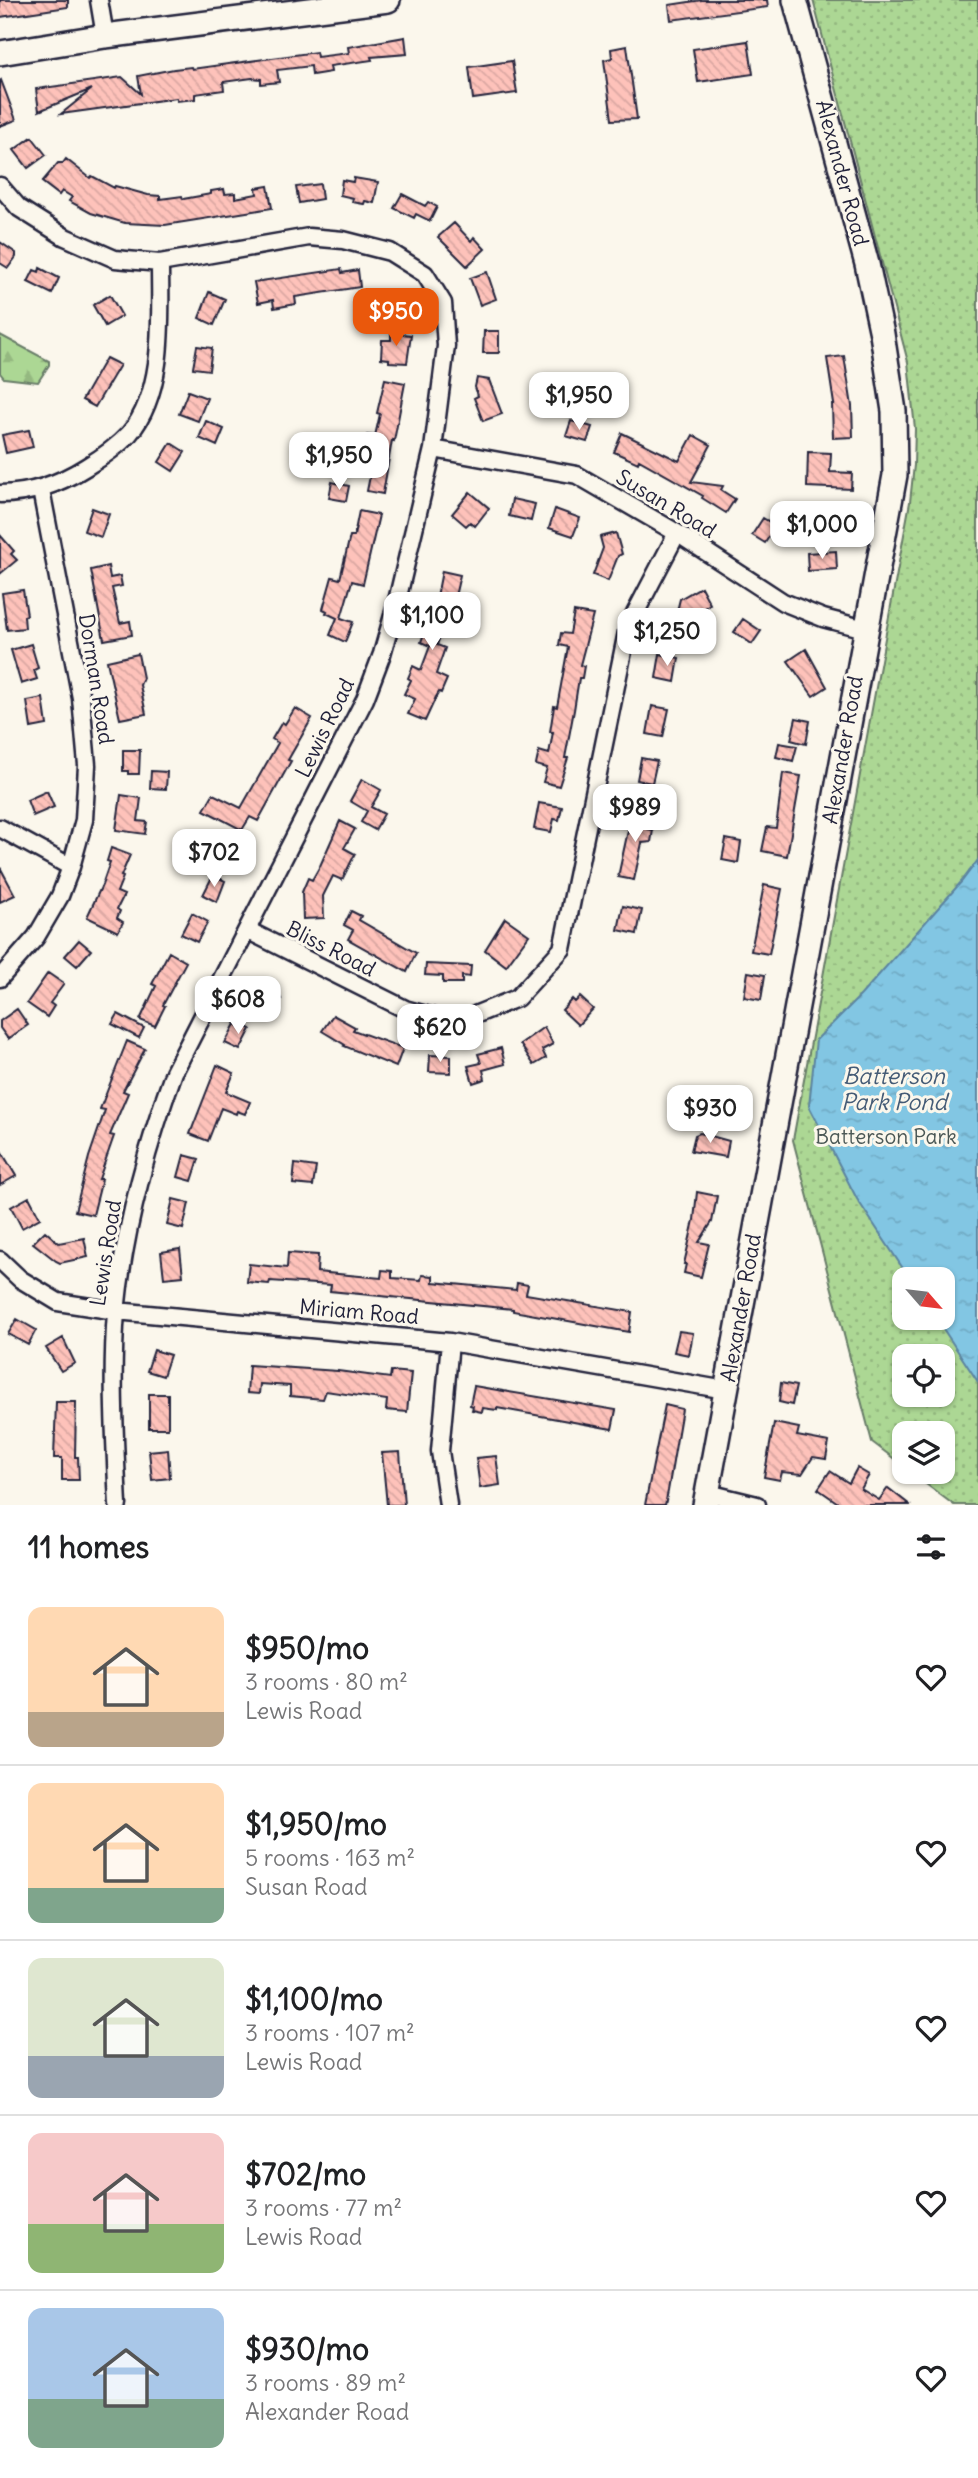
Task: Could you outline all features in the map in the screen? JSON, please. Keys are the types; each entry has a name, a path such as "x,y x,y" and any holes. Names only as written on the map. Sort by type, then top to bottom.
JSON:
{"street":[{"path":"99,0 105,36"},
{"path":"0,53 105,36 388,0"},
{"name":"Alexander Road","path":"707,1499 895,474 894,411 882,334 867,264 796,0"},
{"name":"Lewis Road","path":"0,186 19,208 65,237 114,259 160,263 309,237 343,240 390,251 425,274 443,303 446,346 433,449 383,654 365,699 174,1072 152,1133 135,1198 116,1311 113,1397 118,1505"},
{"path":"0,494 41,490 102,457 129,433 150,396 160,340 160,263"},
{"name":"Susan Road","path":"433,449 578,475 677,533 783,603 823,618 866,629"},
{"name":"Dorman Road","path":"0,978 36,937 60,896 84,820 87,765 81,698 41,490"},
{"name":"Bliss Road","path":"247,930 405,1009 455,1023 516,998 562,949 628,627 677,533"},
{"path":"0,828 71,867"},
{"name":"Miriam Road","path":"0,1260 20,1279 58,1302 116,1311 450,1342 726,1390"},
{"path":"449,1505 440,1451 450,1342"},
{"path":"707,1499 757,1505"}],"green space":[{"name":"Batterson Park","path":"813,0 978,0 978,1505 954,1505 926,1484 955,1484 955,1421 892,1421 892,1457 872,1442 793,1140 910,502 915,429 908,362"},
{"path":"0,335 49,361 38,382 4,378 0,373"}],"water":[{"name":"Batterson Park Pond","path":"978,860 978,1382 944,1330 956,1330 956,1267 902,1267 857,1199 809,1106 816,1040 861,995"}],"building":[{"path":"0,0 68,0 68,7 0,17"},
{"path":"702,0 767,0 768,7 671,20 669,5"},
{"path":"405,37 407,54 371,57 372,60 330,66 331,72 312,75 311,66 277,70 279,82 261,84 261,79 252,78 223,82 224,90 195,94 195,99 177,101 177,98 61,114 92,89 39,111 36,89 122,77 141,94 138,76 174,69 192,69 316,52 317,57 349,53 348,47"},
{"path":"748,41 753,74 698,82 693,49"},
{"path":"627,46 637,119 612,120 604,60 612,58 611,49"},
{"path":"512,61 517,93 473,99 469,67"},
{"path":"0,81 16,120 0,126"},
{"path":"32,137 46,155 28,168 14,150"},
{"path":"66,159 90,178 92,176 114,188 115,186 160,196 160,199 182,196 183,199 224,189 225,194 235,193 235,198 257,194 256,188 268,186 272,208 165,225 125,223 91,213 69,201 72,197 62,191 59,195 42,182 58,163 63,163"},
{"path":"354,178 378,182 374,203 352,202 353,198 340,195 342,180 353,182"},
{"path":"320,184 322,199 299,203 296,187"},
{"path":"402,194 425,206 428,202 437,207 430,221 416,214 414,218 394,208"},
{"path":"454,223 471,241 474,237 485,249 467,266 438,237"},
{"path":"0,242 16,253 8,268 0,263"},
{"path":"40,268 59,278 52,294 28,282 34,270 39,272"},
{"path":"341,269 342,273 358,270 360,287 295,297 296,304 274,308 273,300 258,303 254,282"},
{"path":"487,272 496,299 480,305 470,278"},
{"path":"209,292 225,299 214,325 199,318"},
{"path":"110,295 122,316 105,326 93,305"},
{"path":"484,331 499,331 499,353 483,353"},
{"path":"391,333 411,335 407,363 389,362 389,359 381,358 382,340 391,340"},
{"path":"197,346 212,348 209,370 193,368"},
{"path":"844,356 852,406 853,437 833,438 834,404 827,358"},
{"path":"106,358 120,365 95,407 82,400"},
{"path":"477,378 489,380 502,414 483,421 474,398 478,396 475,387"},
{"path":"385,379 405,383 383,494 367,491 375,451 364,449 367,435 375,436"},
{"path":"188,391 207,398 198,421 179,414"},
{"path":"206,421 224,429 217,446 199,438"},
{"path":"571,421 592,427 587,442 566,436"},
{"path":"29,430 33,447 6,453 2,435"},
{"path":"622,433 679,461 693,435 711,445 691,482 723,486 721,490 735,499 726,513 702,498 703,496 639,460 638,463 614,452"},
{"path":"171,443 185,452 173,471 159,462"},
{"path":"808,452 831,453 830,472 852,473 851,489 807,487"},
{"path":"332,482 349,486 346,501 329,498"},
{"path":"470,492 489,508 475,526 470,522 466,526 452,514"},
{"path":"512,499 535,504 531,521 509,516"},
{"path":"92,508 109,514 101,537 84,531"},
{"path":"555,509 580,518 573,536 549,528"},
{"path":"359,511 379,515 363,584 352,581 341,618 353,622 345,642 330,635 337,618 323,609 332,577 340,579"},
{"path":"763,518 776,526 765,543 752,535"},
{"path":"616,533 622,554 618,556 608,581 593,575 603,548 600,537"},
{"path":"0,535 14,551 11,554 17,560 0,574"},
{"path":"836,551 837,569 808,571 807,553"},
{"path":"108,566 110,578 120,576 122,586 112,588 120,623 130,621 132,635 104,640 91,570"},
{"path":"442,571 460,575 452,609 437,645 445,648 436,674 447,679 425,721 408,714 415,699 404,694 411,680 408,678 413,666 421,670 430,646 421,642 429,620 432,622"},
{"path":"701,587 710,604 690,616 681,631 667,622 678,607 680,599"},
{"path":"23,590 27,615 24,616 25,628 7,630 2,593"},
{"path":"574,612 593,615 580,665 584,666 582,678 579,678 565,758 568,758 559,786 543,782 547,768 536,765 539,751 549,754 554,706 557,707 568,647 559,645 561,633 570,634"},
{"path":"743,619 761,631 752,644 734,632"},
{"path":"31,644 38,668 34,670 37,679 21,684 11,650"},
{"path":"806,649 827,687 813,696 788,661"},
{"path":"138,654 143,678 140,685 146,714 120,719 107,661"},
{"path":"660,654 679,658 675,682 656,678"},
{"path":"43,698 47,725 31,728 27,701"},
{"path":"652,706 669,709 663,737 647,734"},
{"path":"295,708 312,718 258,821 250,817 242,830 204,810 213,794 241,808 278,743 272,739"},
{"path":"796,718 810,721 806,744 791,740"},
{"path":"779,743 797,746 793,761 776,757"},
{"path":"123,750 140,750 139,774 123,771"},
{"path":"641,758 657,761 652,783 637,780"},
{"path":"151,771 167,772 166,789 150,788"},
{"path":"783,773 801,776 787,856 762,851 767,827 776,828"},
{"path":"362,779 381,790 371,807 384,814 375,830 361,822 367,811 350,801"},
{"path":"47,791 54,807 33,816 27,800"},
{"path":"121,795 141,798 138,821 147,822 145,834 116,830"},
{"path":"539,803 562,807 559,820 554,819 551,832 534,829"},
{"path":"632,812 650,815 647,829 653,830 651,842 642,843 634,880 618,877"},
{"path":"340,821 355,829 344,848 355,854 342,880 333,876 323,896 324,918 303,919 302,892 308,878 312,880 320,866"},
{"path":"232,832 249,841 236,863 220,854"},
{"path":"726,839 741,842 738,863 722,860"},
{"path":"111,848 130,855 117,892 124,895 117,909 120,911 117,918 123,922 118,932 87,917 110,862 107,861"},
{"path":"0,867 15,895 0,902"},
{"path":"213,875 225,881 217,902 203,895"},
{"path":"764,885 782,889 769,954 751,951"},
{"path":"623,906 642,910 637,934 618,930"},
{"path":"351,911 361,916 359,920 416,953 407,972 348,939 353,930 344,925"},
{"path":"192,913 208,922 197,942 181,934"},
{"path":"505,918 529,935 506,966 485,950"},
{"path":"79,940 91,950 77,966 65,956"},
{"path":"169,952 186,962 155,1026 140,1020 156,986 152,984"},
{"path":"426,964 471,966 470,977 462,976 462,983 443,983 443,976 425,975"},
{"path":"748,972 765,975 761,1000 744,997"},
{"path":"48,973 64,984 50,1003 54,1006 47,1017 27,1003"},
{"path":"271,984 281,999 257,1014 249,1000"},
{"path":"580,997 593,1009 578,1025 562,1010 572,999 575,1002"},
{"path":"17,1009 28,1025 8,1039 0,1028 0,1021"},
{"path":"118,1014 144,1028 139,1038 112,1024"},
{"path":"333,1015 355,1027 353,1030 403,1048 396,1067 344,1046 322,1031"},
{"path":"240,1023 251,1029 240,1050 225,1043 235,1024 238,1026"},
{"path":"544,1027 553,1044 542,1050 546,1058 534,1065 520,1044"},
{"path":"127,1041 145,1049 123,1091 128,1093 110,1135 114,1136 99,1179 102,1179 93,1215 75,1211 105,1110 100,1109"},
{"path":"501,1048 505,1064 483,1070 485,1079 473,1083 468,1066 481,1063 478,1054"},
{"path":"430,1055 451,1056 451,1073 429,1072"},
{"path":"217,1065 234,1073 226,1092 250,1102 245,1114 237,1111 236,1114 221,1108 208,1141 190,1134"},
{"path":"700,1133 729,1141 726,1157 691,1151 695,1135"},
{"path":"0,1149 16,1176 0,1185"},
{"path":"184,1155 199,1159 192,1181 178,1177"},
{"path":"295,1164 316,1167 313,1186 293,1184"},
{"path":"697,1192 717,1196 712,1222 699,1242 709,1244 701,1277 684,1273"},
{"path":"29,1197 40,1218 22,1228 11,1207"},
{"path":"173,1199 189,1203 183,1229 167,1225"},
{"path":"45,1231 59,1243 84,1238 88,1257 60,1263 56,1261 33,1243"},
{"path":"180,1249 183,1276 164,1278 161,1252"},
{"path":"288,1253 318,1255 317,1272 381,1278 382,1270 392,1271 392,1278 421,1280 422,1275 433,1276 433,1282 516,1290 517,1283 528,1285 526,1294 632,1312 629,1332 513,1309 330,1291 331,1285 247,1282 249,1264 287,1268"},
{"path":"17,1319 36,1330 28,1345 8,1334"},
{"path":"679,1331 693,1333 689,1355 674,1352"},
{"path":"63,1338 75,1363 61,1371 46,1348"},
{"path":"154,1350 170,1355 163,1376 147,1371"},
{"path":"249,1365 338,1371 390,1378 391,1371 411,1373 407,1412 386,1410 387,1400 326,1391 323,1399 290,1396 290,1386 260,1384 259,1394 247,1393"},
{"path":"781,1383 796,1386 792,1405 779,1402"},
{"path":"474,1386 616,1410 612,1429 497,1408 483,1408 482,1412 472,1410 473,1406 470,1405"},
{"path":"149,1394 168,1394 168,1428 149,1428"},
{"path":"56,1402 76,1402 75,1457 78,1457 79,1480 62,1480 62,1458 54,1458"},
{"path":"665,1405 682,1409 668,1491 665,1505 645,1505"},
{"path":"774,1423 799,1428 797,1436 829,1442 826,1459 813,1457 802,1474 782,1472 780,1480 764,1477"},
{"path":"168,1449 170,1478 152,1480 149,1451"},
{"path":"400,1452 404,1505 387,1505 382,1453"},
{"path":"496,1456 500,1485 480,1488 476,1458"},
{"path":"857,1468 869,1475 861,1489 879,1500 888,1488 910,1505 841,1505 818,1489 830,1471 849,1483"}]}
